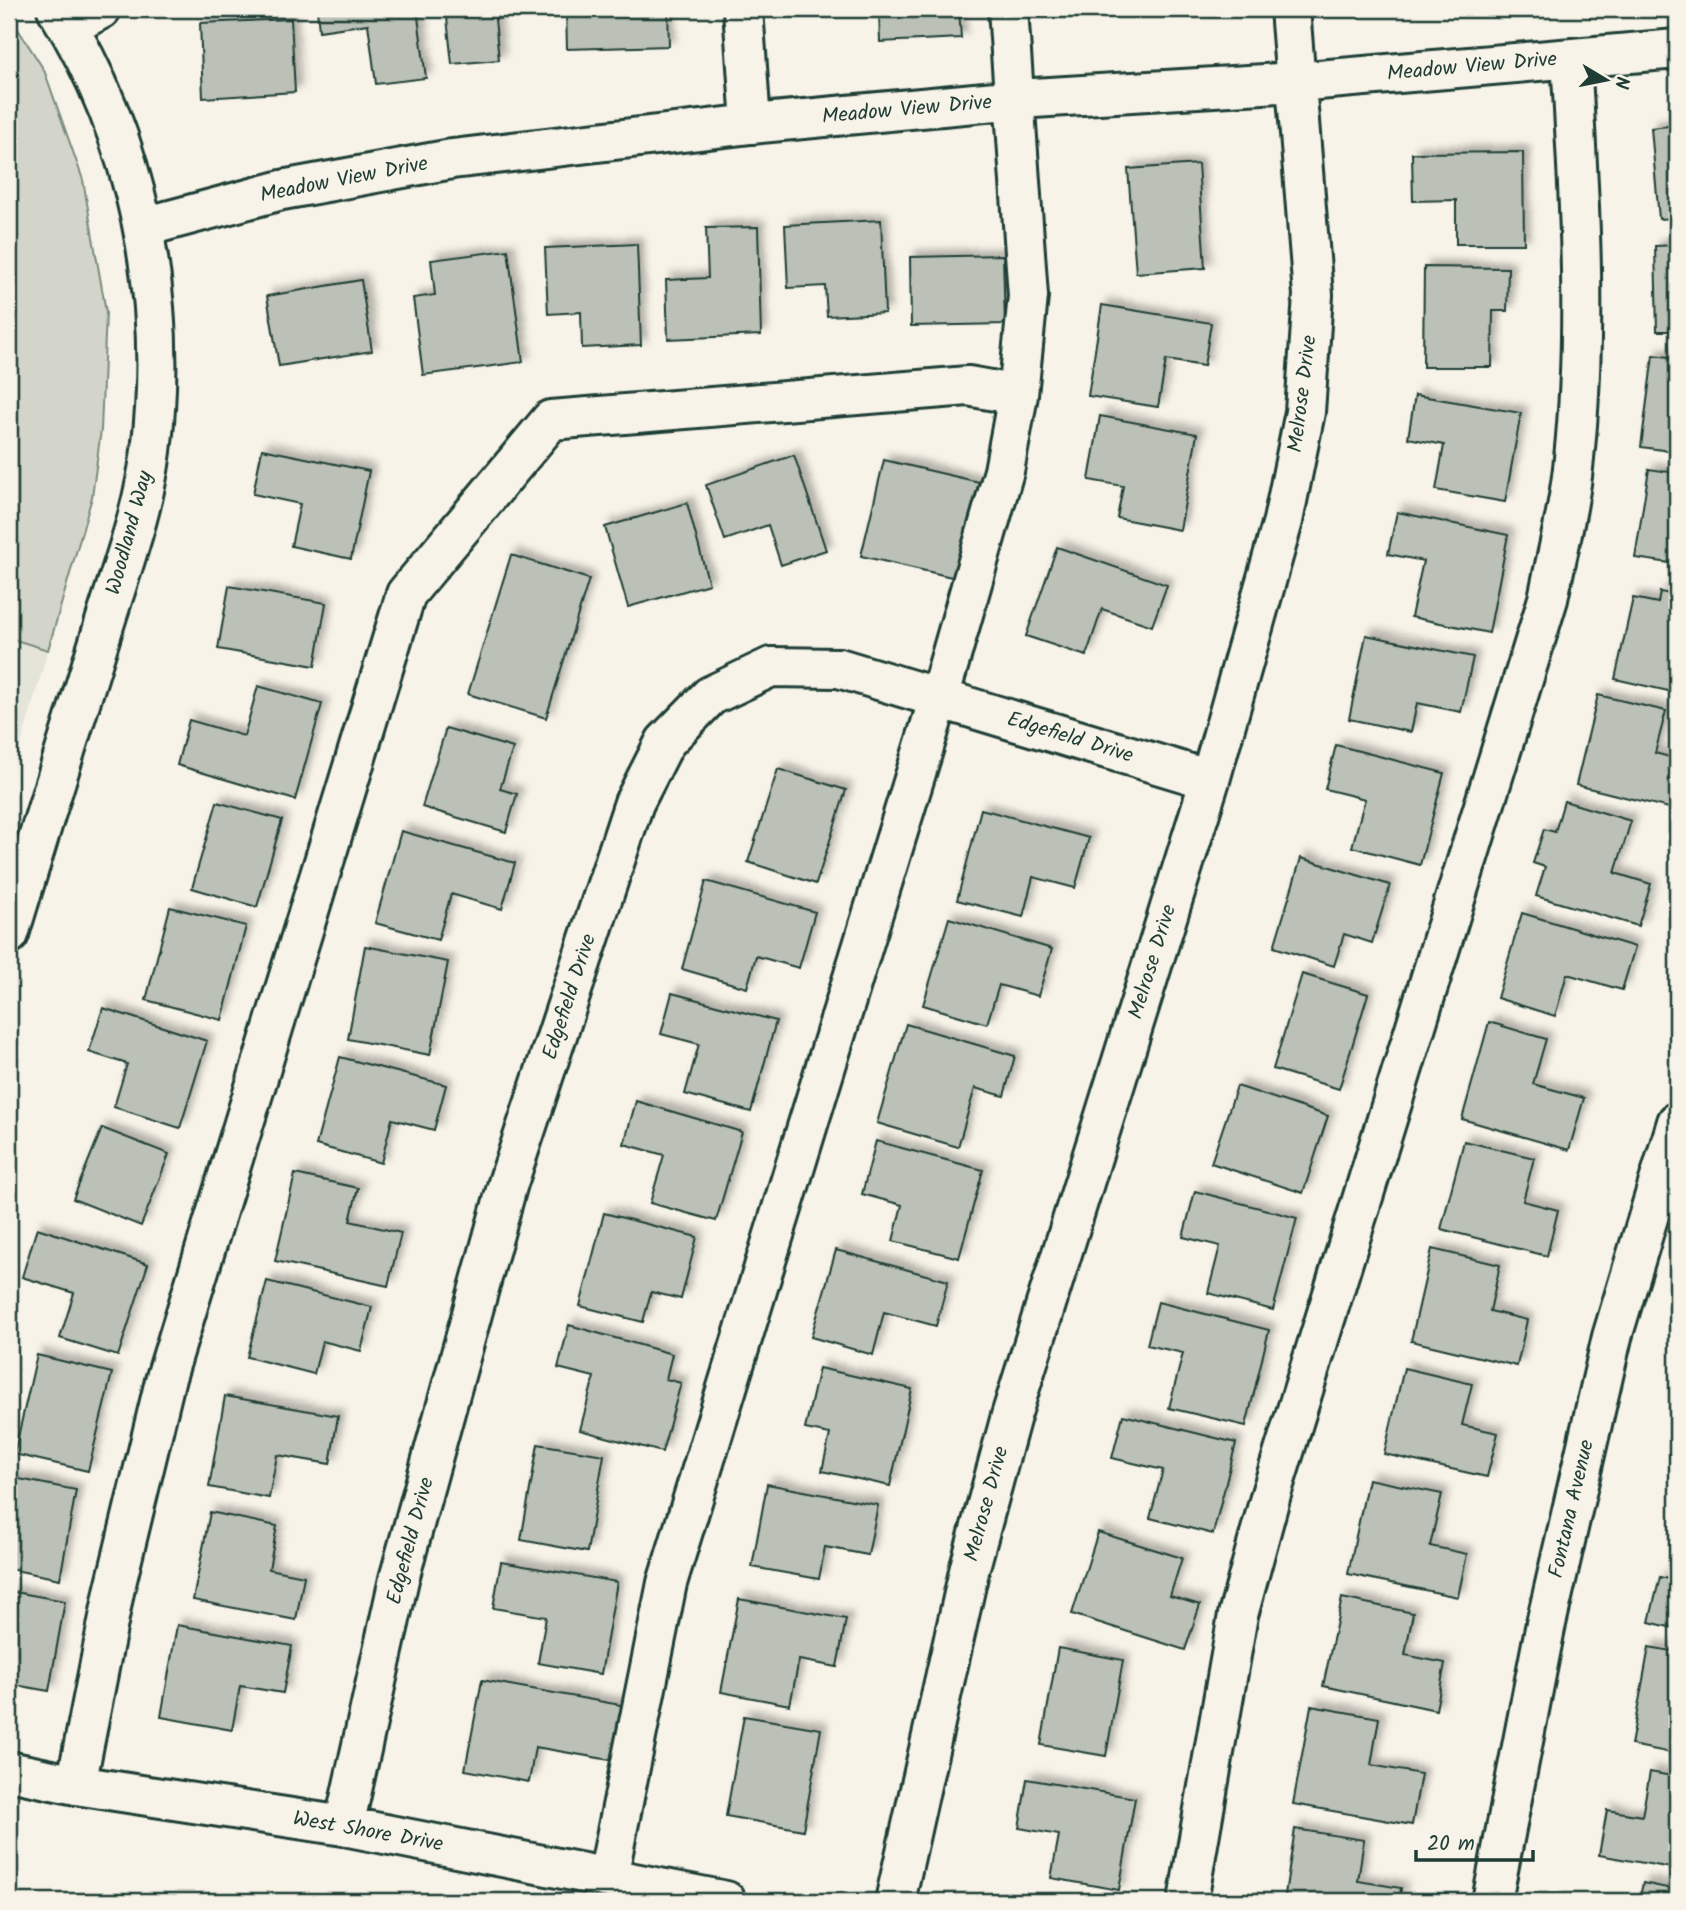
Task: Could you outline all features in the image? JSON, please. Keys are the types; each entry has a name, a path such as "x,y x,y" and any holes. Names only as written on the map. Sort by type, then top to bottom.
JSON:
{"street":[{"path":"62,18 101,9"},
{"path":"743,9 751,124"},
{"path":"608,1877 667,1583 939,698 1004,471 1018,395 1028,296 1009,9"},
{"name":"Melrose Drive","path":"895,1901 970,1567 1011,1416 1210,780 1283,521 1305,412 1313,295 1290,9"},
{"name":"Woodland Way","path":"9,934 142,501 151,451 155,356 152,294 144,227 110,112 62,18"},
{"name":"Meadow View Drive","path":"144,227 282,190 452,159 751,124 1017,99 1295,82 1677,49"},
{"path":"1188,1901 1238,1615 1271,1493 1548,599 1574,459 1579,349 1582,241 1571,59"},
{"path":"76,1785 114,1592 165,1381 406,594 551,420 968,386 1018,395"},
{"name":"Edgefield Drive","path":"344,1826 399,1579 508,1183 634,803 665,741 710,696 771,667 839,668 1210,780"},
{"name":"Fontana Avenue","path":"1492,1901 1545,1628 1612,1337 1677,1122"},
{"name":"West Shore Drive","path":"9,1771 76,1785 344,1826 726,1901"}],"shaded area":[{"path":"9,15 44,70 83,180 106,312 101,430 92,497 48,650 9,638"},
{"path":"9,638 48,650 9,786"}],"building":[{"path":"317,9 417,9 426,78 376,84 368,24 319,31"},
{"path":"446,9 541,9 542,15 495,19 499,60 452,64"},
{"path":"566,9 668,9 669,46 567,49"},
{"path":"879,9 959,9 961,38 880,42"},
{"path":"1084,9 1188,9 1188,11 1084,17"},
{"path":"291,19 295,92 203,98 200,23"},
{"path":"1677,125 1677,218 1659,219 1651,128"},
{"path":"1523,152 1524,244 1456,244 1456,200 1413,201 1412,153"},
{"path":"1198,164 1205,268 1136,273 1128,169"},
{"path":"881,220 885,313 827,316 825,286 788,288 785,225"},
{"path":"758,227 761,335 668,339 666,280 708,278 706,228"},
{"path":"637,244 641,345 582,348 581,312 548,314 545,248"},
{"path":"1677,245 1677,331 1657,331 1655,246"},
{"path":"508,250 523,362 423,375 413,298 435,295 431,260"},
{"path":"1003,255 1005,324 911,326 910,257"},
{"path":"1424,267 1508,268 1507,311 1493,311 1492,367 1423,367"},
{"path":"361,280 372,351 279,366 267,296"},
{"path":"1102,305 1211,323 1204,366 1166,360 1158,407 1088,396"},
{"path":"1653,355 1677,358 1677,452 1641,447"},
{"path":"1415,395 1521,413 1505,502 1436,490 1444,445 1408,438"},
{"path":"1100,416 1197,434 1180,530 1117,518 1123,486 1089,480"},
{"path":"262,449 369,471 351,559 291,546 300,504 253,494"},
{"path":"794,455 826,550 781,565 768,525 725,540 706,485"},
{"path":"884,460 979,482 956,578 861,556"},
{"path":"1649,469 1677,473 1677,564 1635,558"},
{"path":"687,503 709,584 628,607 605,527"},
{"path":"1397,512 1508,535 1489,633 1411,617 1423,561 1388,554"},
{"path":"1057,547 1167,585 1152,626 1102,609 1086,656 1026,636"},
{"path":"511,555 589,579 546,718 468,694"},
{"path":"229,586 326,603 315,666 218,649"},
{"path":"1660,592 1677,595 1677,693 1615,679 1633,598 1658,603"},
{"path":"1366,635 1473,657 1461,712 1417,703 1411,732 1349,719"},
{"path":"258,686 322,704 295,800 177,765 189,720 244,736"},
{"path":"1598,695 1666,711 1655,753 1677,759 1677,810 1576,785"},
{"path":"446,728 513,748 500,789 517,794 506,832 422,807"},
{"path":"1336,745 1444,773 1420,865 1352,847 1365,799 1325,789"},
{"path":"778,769 846,790 816,884 748,862"},
{"path":"1564,801 1631,821 1615,873 1651,884 1638,926 1536,896 1545,867 1533,863 1544,829 1555,832"},
{"path":"217,802 282,820 257,907 192,888"},
{"path":"981,809 1089,838 1075,888 1033,877 1023,917 957,900"},
{"path":"401,831 515,863 502,909 451,894 438,940 375,923"},
{"path":"1301,858 1390,885 1372,943 1344,934 1334,966 1274,947"},
{"path":"706,881 815,912 799,968 756,956 747,988 682,969"},
{"path":"170,907 246,926 222,1020 146,1000"},
{"path":"1522,913 1635,947 1622,990 1567,974 1555,1016 1497,998"},
{"path":"949,918 1052,949 1038,996 999,985 987,1024 923,1005"},
{"path":"365,946 448,962 430,1055 348,1039"},
{"path":"1302,974 1368,994 1339,1089 1273,1069"},
{"path":"672,993 776,1021 751,1112 685,1094 699,1044 661,1034"},
{"path":"103,1008 207,1041 180,1128 114,1107 127,1064 89,1052"},
{"path":"1489,1022 1546,1039 1533,1084 1584,1098 1569,1150 1462,1119"},
{"path":"906,1024 1015,1056 1004,1096 975,1088 958,1147 877,1123"},
{"path":"340,1057 446,1085 434,1130 392,1119 381,1163 316,1145"},
{"path":"1237,1086 1328,1116 1303,1193 1211,1163"},
{"path":"636,1101 742,1132 716,1221 650,1203 664,1155 624,1144"},
{"path":"102,1128 169,1154 141,1226 73,1199"},
{"path":"876,1141 983,1170 959,1258 893,1241 902,1205 862,1194"},
{"path":"1464,1141 1534,1158 1523,1201 1558,1210 1547,1256 1441,1229"},
{"path":"295,1174 358,1188 350,1221 401,1233 388,1286 275,1261"},
{"path":"1195,1191 1297,1218 1273,1310 1208,1293 1220,1246 1183,1237"},
{"path":"604,1213 697,1237 681,1299 651,1292 643,1322 580,1306"},
{"path":"37,1228 148,1264 118,1356 60,1338 74,1293 22,1277"},
{"path":"1432,1249 1500,1265 1490,1311 1527,1320 1517,1366 1411,1341"},
{"path":"836,1250 948,1281 936,1326 884,1312 873,1355 811,1337"},
{"path":"267,1281 372,1307 361,1351 322,1341 314,1374 247,1357"},
{"path":"1158,1302 1269,1330 1246,1426 1169,1408 1183,1353 1147,1345"},
{"path":"569,1325 672,1354 666,1379 681,1383 662,1452 580,1430 594,1377 558,1368"},
{"path":"37,1355 112,1373 88,1471 14,1454"},
{"path":"819,1368 912,1389 890,1486 822,1471 830,1434 805,1429"},
{"path":"1404,1368 1472,1384 1462,1425 1498,1433 1487,1477 1384,1454"},
{"path":"225,1396 338,1416 330,1464 277,1455 269,1498 209,1487"},
{"path":"1123,1415 1236,1443 1213,1534 1150,1518 1163,1470 1112,1458"},
{"path":"538,1444 604,1455 587,1552 521,1540"},
{"path":"9,1477 76,1490 60,1579 9,1569"},
{"path":"1368,1479 1442,1494 1430,1546 1467,1554 1458,1597 1348,1574"},
{"path":"767,1484 878,1505 868,1555 825,1547 819,1579 752,1567"},
{"path":"210,1512 277,1526 269,1569 304,1576 296,1620 193,1600"},
{"path":"1098,1532 1182,1558 1170,1596 1200,1605 1185,1650 1072,1614"},
{"path":"501,1562 617,1582 601,1674 538,1663 546,1617 493,1608"},
{"path":"1660,1577 1677,1581 1677,1629 1649,1622"},
{"path":"9,1591 65,1601 49,1691 9,1684"},
{"path":"1342,1598 1413,1613 1405,1655 1445,1663 1436,1710 1323,1686"},
{"path":"739,1599 846,1619 837,1667 799,1660 790,1705 721,1692"},
{"path":"177,1625 292,1646 283,1693 240,1686 232,1730 161,1717"},
{"path":"1649,1647 1677,1652 1677,1754 1631,1745"},
{"path":"1058,1648 1123,1660 1106,1756 1041,1745"},
{"path":"482,1680 626,1706 616,1761 535,1747 529,1782 465,1770"},
{"path":"1311,1706 1379,1718 1371,1765 1421,1774 1412,1825 1293,1804"},
{"path":"744,1716 821,1729 803,1830 726,1816"},
{"path":"1650,1772 1677,1777 1677,1869 1599,1855 1607,1810 1642,1816"},
{"path":"1027,1779 1135,1798 1119,1890 1051,1878 1059,1835 1019,1828"},
{"path":"1295,1829 1364,1840 1358,1881 1401,1888 1399,1901 1284,1901"},
{"path":"1643,1883 1677,1890 1677,1901 1639,1901"}]}
